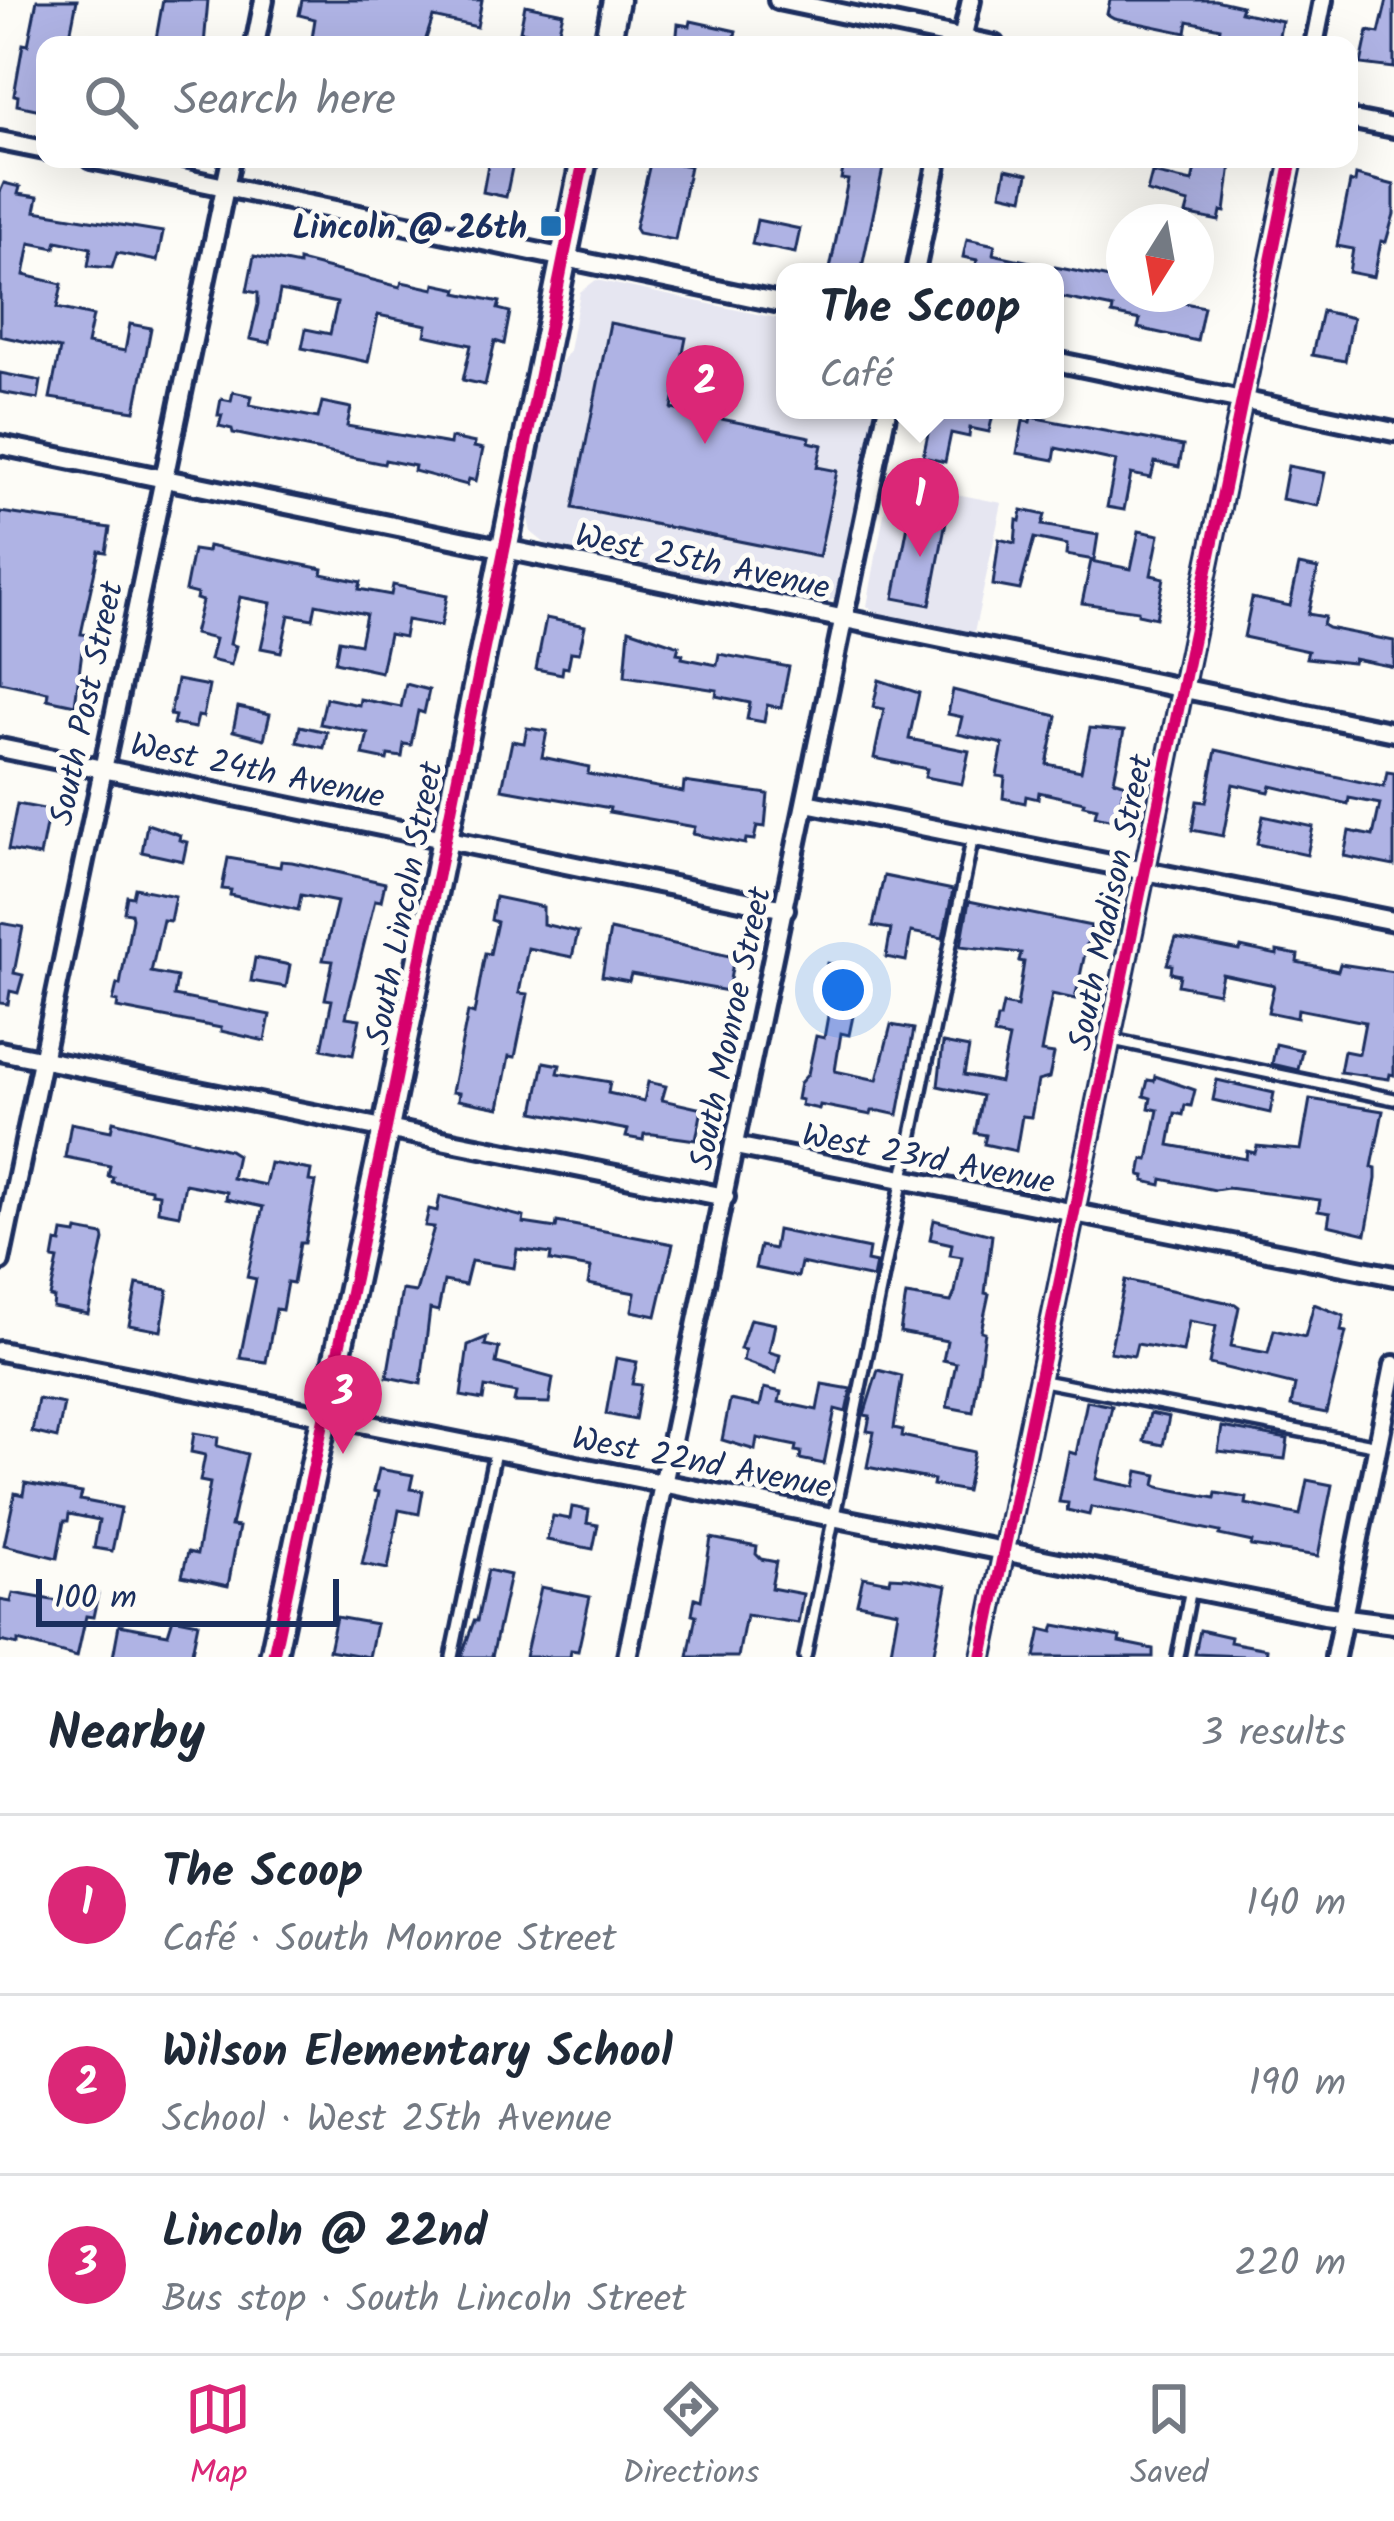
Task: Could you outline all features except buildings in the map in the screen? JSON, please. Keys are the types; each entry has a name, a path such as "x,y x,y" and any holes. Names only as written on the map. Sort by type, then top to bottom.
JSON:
{"street":[{"path":"257,36 264,0"},
{"path":"609,36 616,0"},
{"path":"778,0 936,36"},
{"path":"963,36 971,0"},
{"path":"1316,36 1323,0"},
{"path":"1358,121 1394,128"},
{"path":"0,141 36,148"},
{"path":"136,168 776,302"},
{"name":"South Post Street","path":"0,1261 229,168"},
{"name":"South Lincoln Street","path":"273,1657 582,168"},
{"path":"917,263 936,168"},
{"name":"South Madison Street","path":"982,1657 1290,168"},
{"path":"1064,363 1394,432"},
{"name":"South Monroe Street","path":"627,1657 884,419"},
{"name":"West 25th Avenue","path":"0,445 1394,732"},
{"name":"West 24th Avenue","path":"0,748 785,909"},
{"path":"806,802 1394,921"},
{"path":"0,1051 725,1198"},
{"name":"West 23rd Avenue","path":"735,1146 1394,1276"},
{"name":"West 22nd Avenue","path":"0,1351 1191,1588 1394,1624"},
{"path":"1335,1657 1394,1366"}],"lane":[{"path":"805,1657 973,836"},
{"path":"1108,1040 1394,1099"},
{"path":"1038,1380 1378,1447"},
{"path":"452,1657 495,1451"},
{"path":"1178,1657 1191,1588"}],"shaded area":[{"path":"596,280 776,318 776,419 875,419 837,598 826,602 546,544 531,532 527,515 555,373 569,351 580,292"},
{"path":"890,481 1002,503 974,633 875,612 867,606"}],"cycle path":[{"path":"273,1657 582,168"},
{"path":"982,1657 1290,168"}],"place":[{"name":"Lincoln @ 26th","path":"551,226"},
{"name":"Wilson Elementary School","path":"705,444"},
{"name":"The Scoop","path":"920,557"},
{"name":"Lincoln @ 22nd","path":"343,1454"}]}
